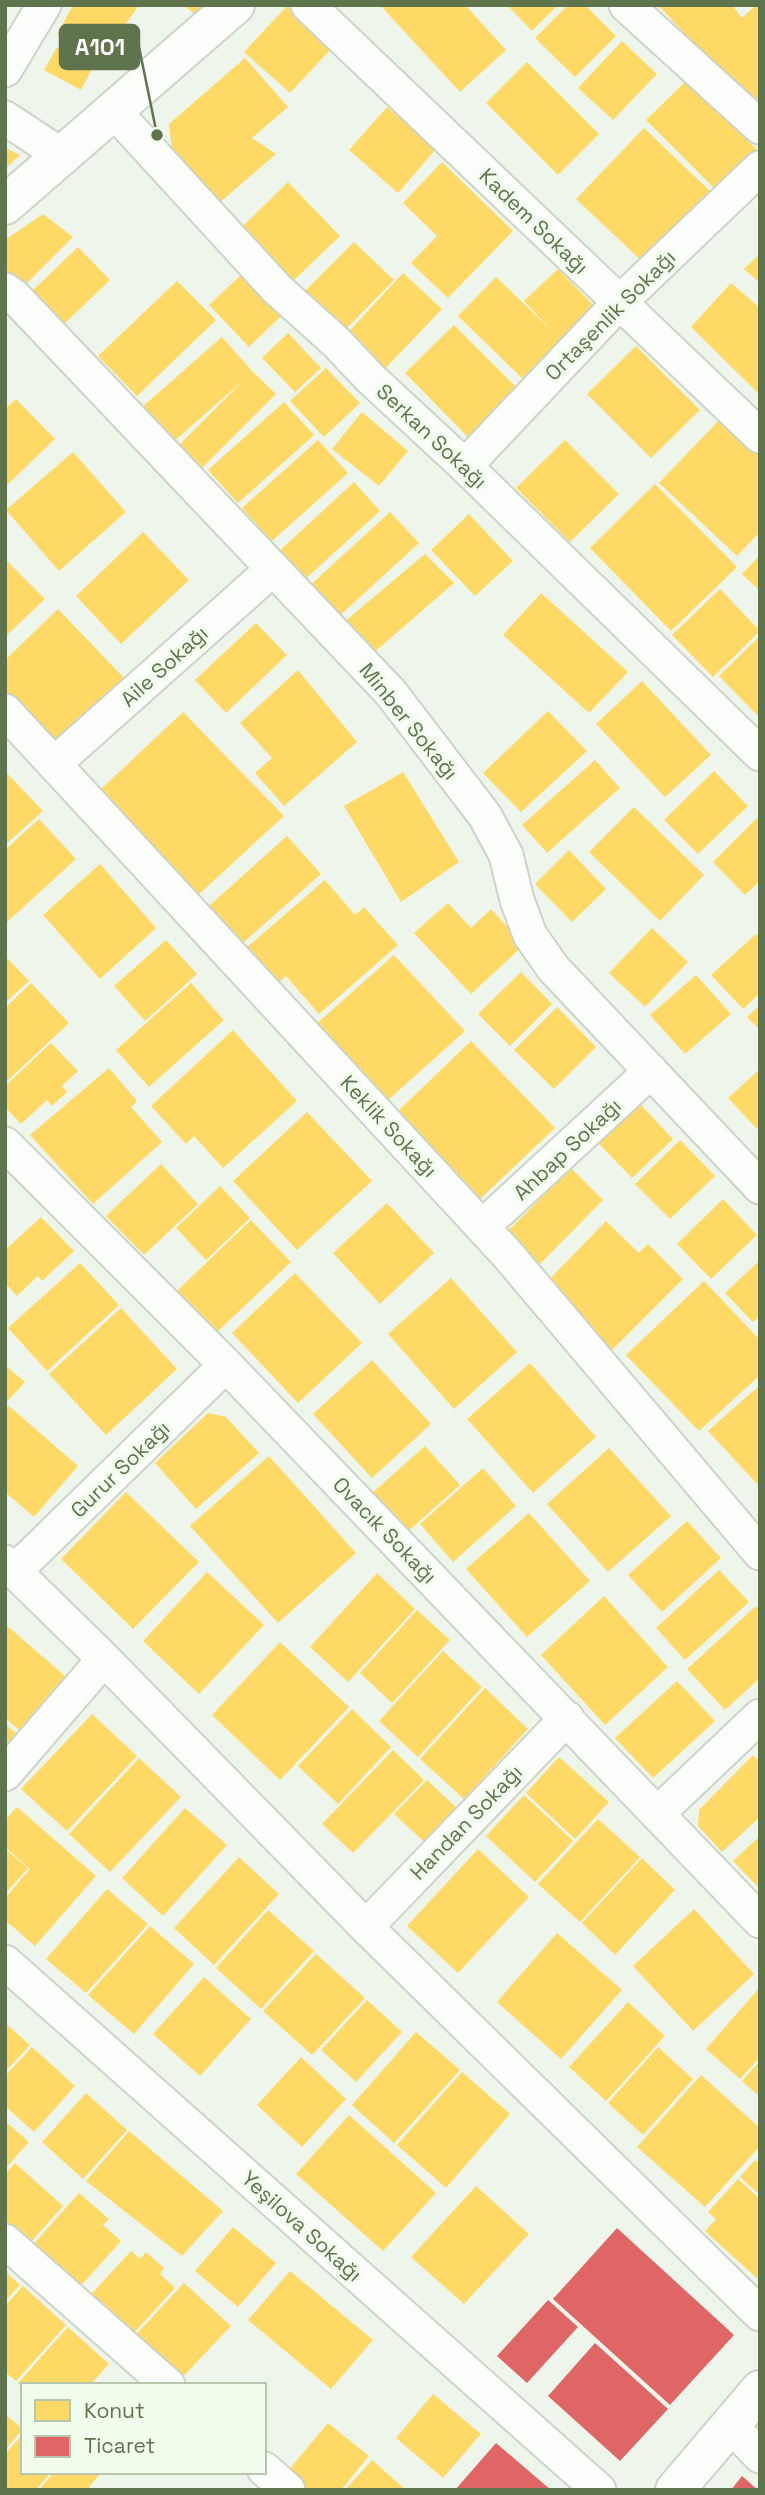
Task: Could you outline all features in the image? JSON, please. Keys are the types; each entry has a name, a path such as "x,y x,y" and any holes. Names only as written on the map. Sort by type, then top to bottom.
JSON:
{"street":[{"path":"5,70 44,5"},
{"path":"5,205 64,157 113,110 235,5"},
{"name":"Kadem Sokağı","path":"308,5 760,436"},
{"path":"626,5 760,127"},
{"name":"Serkan Sokağı","path":"113,110 277,289 465,466 760,754"},
{"path":"5,118 64,157"},
{"name":"Ortaşenlik Sokağı","path":"465,466 620,302 760,168"},
{"name":"Minber Sokağı","path":"5,290 14,296 391,693 485,816 506,855 517,900 530,935 553,968 760,1187"},
{"name":"Aile Sokağı","path":"54,764 273,569"},
{"name":"Keklik Sokağı","path":"5,711 482,1227 760,1553"},
{"name":"Ahbap Sokağı","path":"482,1227 651,1071"},
{"name":"Ovacık Sokağı","path":"5,1144 226,1365 760,1921"},
{"name":"Gurur Sokağı","path":"10,1567 226,1365"},
{"path":"10,1567 104,1659 366,1927 760,2314"},
{"path":"5,1774 104,1659"},
{"path":"657,1814 760,1716"},
{"name":"Handan Sokağı","path":"366,1927 566,1718"},
{"name":"Yeşilova Sokağı","path":"5,1962 600,2490"},
{"path":"5,2241 166,2383"},
{"path":"675,2490 760,2390"},
{"path":"730,2425 760,2456"},
{"path":"266,2471 288,2490"}],"building: Konut":[{"path":"73,5 139,5 102,59 57,35"},
{"path":"185,5 210,5 198,18"},
{"path":"380,5 465,5 506,50 460,92"},
{"path":"507,5 558,5 532,31"},
{"path":"568,5 585,5 616,36 575,77 535,38"},
{"path":"658,5 732,5 742,18 756,5 760,5 760,115"},
{"path":"287,6 332,48 290,93 244,52"},
{"path":"622,41 657,74 613,120 578,88"},
{"path":"57,47 93,67 81,90 44,70"},
{"path":"245,58 288,107 252,138 276,154 218,204 172,150 169,124"},
{"path":"527,62 599,134 558,175 486,103"},
{"path":"687,80 759,152 718,192 646,120"},
{"path":"387,107 436,149 398,193 349,150"},
{"path":"644,128 713,194 645,264 576,199"},
{"path":"5,148 20,155 5,169"},
{"path":"442,162 513,231 448,298 411,263 437,236 403,203"},
{"path":"288,182 340,236 292,282 240,229"},
{"path":"43,214 73,237 14,296 5,278 5,240"},
{"path":"354,242 394,280 343,332 303,293"},
{"path":"78,247 110,280 62,326 30,293"},
{"path":"760,254 760,283 744,269"},
{"path":"558,269 598,310 529,385 458,316 496,277 552,331 524,301"},
{"path":"403,273 442,309 381,373 343,338"},
{"path":"242,274 282,315 249,347 209,305"},
{"path":"177,281 216,320 137,396 98,356"},
{"path":"731,283 760,308 760,395 691,327"},
{"path":"454,325 518,389 469,438 405,373"},
{"path":"288,333 321,368 295,392 262,358"},
{"path":"222,337 276,394 202,468 178,446 245,379 172,443 141,408"},
{"path":"636,346 700,410 651,458 587,394"},
{"path":"326,368 360,403 324,437 290,401"},
{"path":"16,399 55,439 5,487 5,409"},
{"path":"284,402 314,435 238,503 208,470"},
{"path":"362,412 408,451 379,486 332,449"},
{"path":"720,419 760,456 760,532 737,556 659,483"},
{"path":"318,440 348,473 272,541 242,508"},
{"path":"565,440 619,494 570,542 516,488"},
{"path":"73,452 126,512 59,571 6,510"},
{"path":"354,482 380,511 301,583 275,555"},
{"path":"655,484 737,567 671,631 590,548"},
{"path":"390,512 419,543 334,621 305,590"},
{"path":"469,514 513,561 475,596 431,550"},
{"path":"143,532 189,580 121,644 76,596"},
{"path":"425,554 454,583 370,656 338,627"},
{"path":"760,555 760,591 742,574"},
{"path":"5,559 45,599 5,637"},
{"path":"720,589 760,631 713,677 672,635"},
{"path":"541,593 628,672 589,713 503,635"},
{"path":"58,609 124,678 53,744 5,694 5,660"},
{"path":"256,623 287,655 226,713 195,680"},
{"path":"760,636 760,718 719,676"},
{"path":"298,670 357,742 284,806 255,773 272,758 240,723"},
{"path":"642,681 711,755 665,797 596,724"},
{"path":"548,711 587,751 521,812 483,773"},
{"path":"183,712 284,816 197,896 99,791"},
{"path":"595,760 620,788 547,853 522,825"},
{"path":"5,771 43,811 5,845"},
{"path":"714,771 748,806 698,854 664,820"},
{"path":"403,772 459,862 401,902 344,806"},
{"path":"634,807 704,875 660,921 589,852"},
{"path":"760,815 760,881 745,895 713,862"},
{"path":"39,819 76,859 5,924 5,850"},
{"path":"287,836 321,874 242,944 209,906"},
{"path":"569,850 606,889 572,922 535,884"},
{"path":"100,864 156,928 100,979 43,915"},
{"path":"325,880 355,915 364,907 398,945 319,1014 286,976 277,984 245,949"},
{"path":"448,903 471,928 491,909 524,945 471,994 414,933"},
{"path":"652,928 688,962 645,1007 609,973"},
{"path":"756,934 760,938 760,993 743,1009 711,975"},
{"path":"166,940 197,974 145,1021 114,986"},
{"path":"394,955 465,1031 386,1102 315,1025"},
{"path":"5,956 29,981 5,1003"},
{"path":"521,972 552,1004 510,1046 478,1014"},
{"path":"696,975 731,1014 685,1054 650,1015"},
{"path":"31,983 69,1023 5,1083 5,1008"},
{"path":"191,983 224,1020 149,1087 116,1050"},
{"path":"760,1005 760,1030 747,1017"},
{"path":"557,1007 596,1047 554,1089 514,1050"},
{"path":"233,1030 297,1101 223,1168 194,1136 186,1144 151,1106"},
{"path":"471,1041 555,1128 479,1200 396,1113"},
{"path":"51,1043 78,1071 62,1086 67,1092 52,1106 47,1100 21,1124 5,1107 5,1086"},
{"path":"109,1068 137,1101 131,1107 162,1142 93,1204 30,1135"},
{"path":"760,1069 760,1132 728,1098"},
{"path":"640,1104 673,1139 632,1178 599,1144"},
{"path":"307,1112 372,1181 297,1250 233,1181"},
{"path":"680,1140 715,1176 670,1219 635,1184"},
{"path":"161,1164 198,1204 144,1255 106,1216"},
{"path":"571,1168 603,1200 540,1264 507,1232"},
{"path":"220,1186 250,1218 206,1260 176,1228"},
{"path":"723,1199 757,1235 711,1279 677,1244"},
{"path":"387,1203 434,1253 380,1304 333,1253"},
{"path":"41,1217 74,1251 42,1281 38,1276 17,1296 5,1283 5,1250"},
{"path":"251,1220 291,1262 216,1333 177,1291"},
{"path":"606,1221 639,1253 648,1244 683,1279 610,1352 543,1286"},
{"path":"760,1260 760,1316 753,1322 725,1293"},
{"path":"80,1263 119,1305 47,1371 8,1328"},
{"path":"295,1273 362,1343 298,1403 232,1333"},
{"path":"451,1278 517,1352 454,1409 388,1334"},
{"path":"704,1281 760,1340 760,1375 699,1431 626,1355"},
{"path":"121,1308 177,1369 106,1435 49,1374"},
{"path":"372,1360 431,1424 372,1478 313,1414"},
{"path":"530,1363 596,1437 533,1493 467,1419"},
{"path":"5,1365 25,1382 5,1404"},
{"path":"760,1385 760,1487 708,1431"},
{"path":"9,1406 78,1466 34,1517 5,1492 5,1410"},
{"path":"208,1413 226,1417 259,1453 196,1509 155,1463"},
{"path":"425,1446 460,1485 404,1535 369,1496"},
{"path":"609,1448 671,1516 608,1572 547,1504"},
{"path":"269,1456 356,1553 278,1623 190,1526"},
{"path":"483,1468 516,1506 453,1562 420,1524"},
{"path":"126,1492 199,1562 133,1629 61,1559"},
{"path":"529,1513 590,1581 527,1637 466,1569"},
{"path":"687,1521 721,1558 662,1612 628,1575"},
{"path":"719,1570 749,1602 685,1660 656,1628"},
{"path":"207,1572 264,1625 199,1694 143,1641"},
{"path":"377,1573 415,1609 348,1682 310,1647"},
{"path":"604,1596 668,1667 605,1725 541,1655"},
{"path":"756,1606 760,1611 760,1678 725,1710 687,1669"},
{"path":"417,1610 450,1640 392,1703 360,1673"},
{"path":"5,1624 65,1676 19,1730 5,1718"},
{"path":"280,1642 349,1707 280,1780 212,1715"},
{"path":"443,1651 482,1687 418,1757 379,1721"},
{"path":"677,1681 715,1721 653,1778 615,1738"},
{"path":"485,1688 528,1729 464,1799 420,1759"},
{"path":"352,1709 391,1747 338,1804 298,1766"},
{"path":"92,1714 137,1756 67,1831 21,1789"},
{"path":"5,1724 16,1733 5,1746"},
{"path":"393,1750 424,1780 353,1853 322,1824"},
{"path":"753,1755 760,1762 760,1817 722,1852 698,1826 699,1810"},
{"path":"559,1757 609,1802 575,1839 526,1793"},
{"path":"139,1758 181,1797 110,1872 69,1834"},
{"path":"427,1780 463,1814 431,1848 394,1814"},
{"path":"524,1795 573,1841 535,1882 486,1836"},
{"path":"17,1807 96,1876 35,1946 5,1920 5,1898 30,1869 5,1847 5,1820"},
{"path":"185,1808 227,1845 163,1916 122,1878"},
{"path":"598,1819 640,1857 580,1922 538,1884"},
{"path":"760,1836 760,1889 733,1861"},
{"path":"5,1849 28,1868 5,1894"},
{"path":"478,1849 529,1897 458,1973 407,1926"},
{"path":"239,1857 279,1894 214,1965 174,1928"},
{"path":"642,1858 675,1890 615,1955 582,1923"},
{"path":"107,1889 148,1924 86,1993 46,1959"},
{"path":"694,1909 754,1974 693,2031 633,1966"},
{"path":"268,1910 314,1951 261,2009 216,1968"},
{"path":"150,1926 194,1964 134,2034 88,1995"},
{"path":"557,1933 622,1990 561,2059 497,2002"},
{"path":"316,1954 365,1998 312,2055 263,2011"},
{"path":"204,1977 251,2019 200,2076 153,2034"},
{"path":"760,1987 760,2057 740,2079 706,2049"},
{"path":"367,2000 402,2032 356,2082 321,2050"},
{"path":"628,2002 665,2036 606,2101 569,2067"},
{"path":"5,2023 30,2045 5,2072"},
{"path":"416,2032 460,2070 394,2143 352,2105"},
{"path":"32,2047 75,2086 34,2132 5,2106 5,2076"},
{"path":"658,2047 693,2079 643,2135 608,2103"},
{"path":"301,2057 346,2099 302,2147 257,2105"},
{"path":"760,2061 760,2097 742,2081"},
{"path":"462,2072 510,2114 446,2188 397,2145"},
{"path":"701,2075 760,2128 760,2146 705,2207 637,2147"},
{"path":"86,2093 127,2130 83,2179 42,2142"},
{"path":"349,2115 436,2193 383,2251 296,2174"},
{"path":"5,2121 29,2142 5,2169"},
{"path":"129,2131 223,2211 182,2256 86,2181"},
{"path":"755,2160 760,2164 760,2195 740,2177"},
{"path":"15,2163 63,2206 29,2244 5,2224 5,2174"},
{"path":"738,2179 760,2199 760,2281 705,2231 716,2219 708,2212"},
{"path":"476,2186 529,2234 464,2304 411,2257"},
{"path":"79,2193 109,2219 103,2225 121,2241 79,2288 32,2246"},
{"path":"233,2227 276,2263 238,2307 195,2271"},
{"path":"131,2251 140,2259 146,2252 164,2268 160,2274 175,2288 129,2338 86,2300"},
{"path":"5,2271 20,2285 5,2301"},
{"path":"290,2271 373,2340 331,2389 248,2320"},
{"path":"184,2283 231,2326 177,2383 131,2340"},
{"path":"23,2286 66,2325 16,2381 5,2372 5,2306"},
{"path":"68,2327 109,2364 92,2383 21,2383 21,2385 18,2383"},
{"path":"433,2394 481,2434 443,2478 396,2438"},
{"path":"5,2414 21,2427 21,2431 5,2450"},
{"path":"328,2423 369,2456 341,2490 308,2490 287,2472"},
{"path":"21,2436 21,2474 49,2474 36,2490 5,2490 5,2454"},
{"path":"372,2460 406,2490 345,2490"},
{"path":"52,2474 100,2474 89,2487 93,2490 39,2490"}],"building: Ticaret":[{"path":"617,2228 734,2335 670,2405 553,2299"},
{"path":"548,2300 578,2327 527,2383 497,2356"},
{"path":"595,2343 668,2409 620,2461 548,2396"},
{"path":"496,2443 551,2490 455,2490"},
{"path":"742,2476 758,2490 731,2490"}],"place":[{"name":"A101","path":"157,135"}]}
